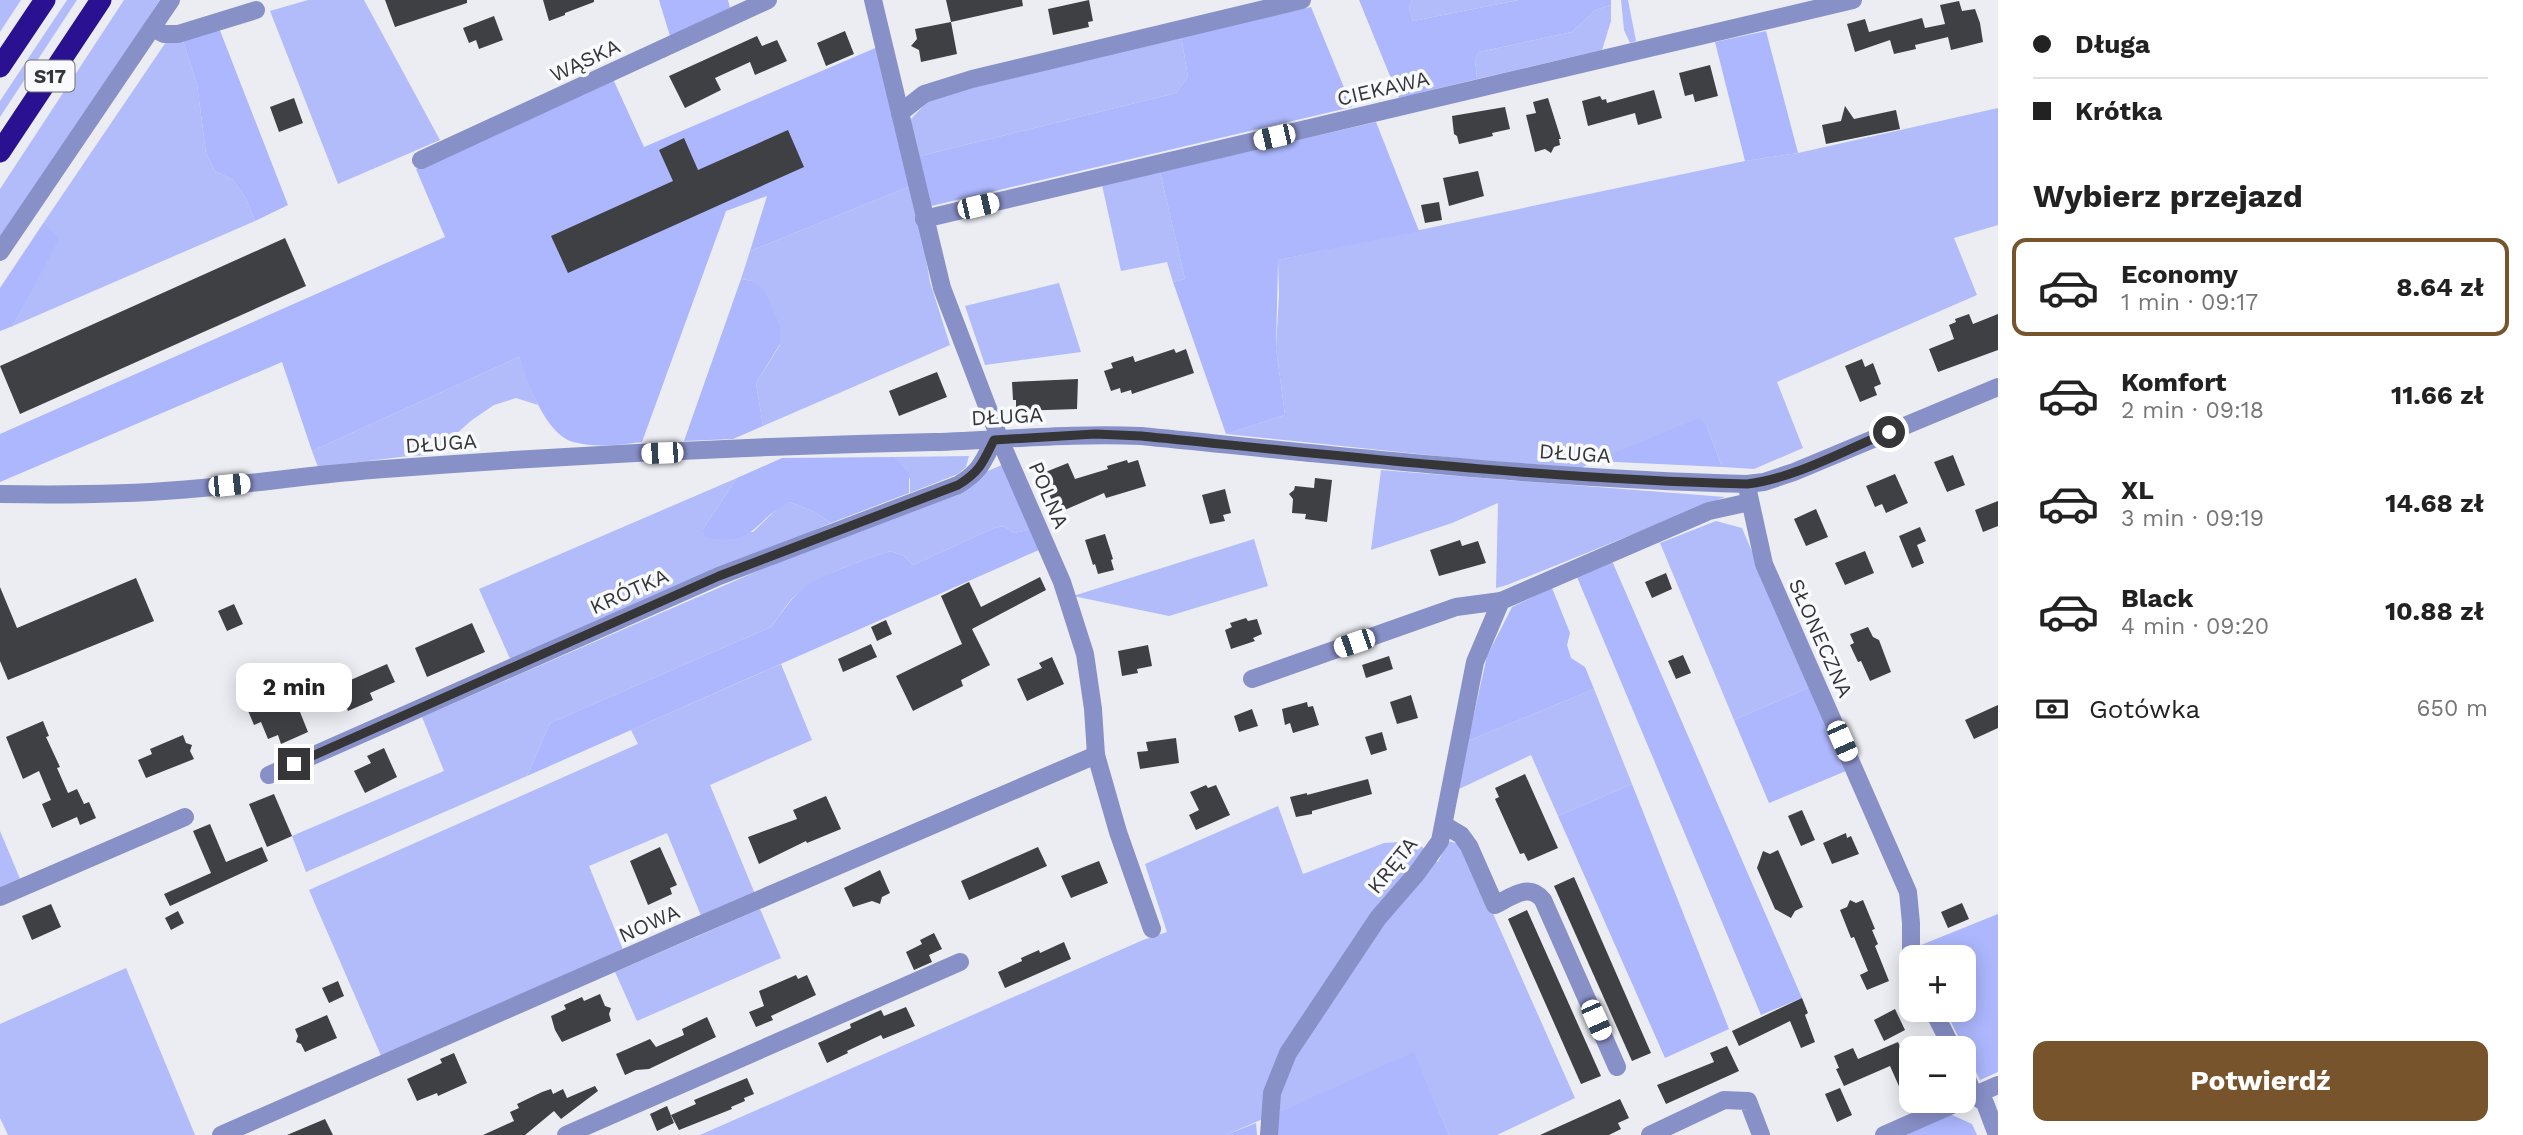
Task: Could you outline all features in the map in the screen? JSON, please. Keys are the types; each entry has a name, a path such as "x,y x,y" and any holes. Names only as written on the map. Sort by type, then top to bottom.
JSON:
{"highway":[{"name":"S17","path":"0,68 45,0"},
{"name":"S17","path":"0,152 101,0"}],"street":[{"path":"0,252 171,0"},
{"name":"WĄSKA","path":"421,160 768,0"},
{"name":"POLNA","path":"873,0 942,288 997,440 1062,582 1085,654 1096,755 1118,832 1152,929"},
{"path":"900,113 924,94 972,79 1303,0"},
{"name":"CIEKAWA","path":"924,219 1853,0"},
{"path":"152,28 164,34 178,34 256,10"},
{"name":"DŁUGA","path":"0,494 100,495 166,491 380,469 584,456 1095,434 1141,436 1459,468 1602,478 1749,493 1764,482 1998,387"},
{"name":"KRÓTKA","path":"269,775 719,576 958,485 972,477 981,467 997,440"},
{"path":"1252,679 1456,607 1501,601 1749,493"},
{"name":"SŁONECZNA","path":"1749,493 1764,564 1908,892 1910,945"},
{"name":"KRĘTA","path":"1269,1135 1272,1093 1288,1053 1378,918 1417,873 1440,841 1475,662 1501,601"},
{"name":"NOWA","path":"221,1135 1096,755"},
{"path":"0,897 185,817"},
{"path":"1444,825 1461,835 1469,846 1495,905 1529,891 1537,892 1543,900 1617,1067"},
{"path":"566,1135 960,962"},
{"path":"1976,1094 1998,1085"},
{"path":"1650,1135 1724,1100 1748,1101 1761,1135"},
{"path":"1976,1101 1985,1103 1997,1135"},
{"path":"1884,1135 1933,1113"}],"shaded area":[{"path":"0,0 21,0 0,32"},
{"path":"67,0 77,0 0,117 0,101"},
{"path":"124,0 160,0 0,241 0,189"},
{"path":"308,0 364,0 440,140 338,184 270,11"},
{"path":"659,0 728,0 730,8 670,36"},
{"path":"1359,0 1412,0 1409,8 1413,21 1519,0 1611,0 1611,5 1595,10 1572,32 1479,52 1475,59 1477,79 1399,98"},
{"path":"1412,0 1519,0 1413,21 1409,8"},
{"path":"1621,0 1628,0 1636,41 1630,43 1624,30"},
{"path":"1611,5 1611,21 1602,50 1477,79 1475,59 1479,52 1572,32 1595,10"},
{"path":"1311,7 1352,107 927,207 916,157 1176,93 1188,77 1181,36"},
{"path":"219,28 288,205 255,221 246,198 233,180 215,171 206,153 197,84 182,38"},
{"path":"1766,31 1798,153 1745,161 1715,42"},
{"path":"1181,36 1188,77 1176,93 916,157 909,121 927,102 943,95"},
{"path":"182,38 197,84 206,153 215,171 233,180 246,198 255,221 13,326 58,239 44,222 166,42"},
{"path":"880,46 913,185 750,251 767,196 726,211 642,442 590,445 563,437 554,429 539,406 519,357 312,451 282,362 0,482 0,434 445,237 416,169 613,79 644,147"},
{"path":"1998,108 1998,225 1954,238 1977,295 1777,382 1803,448 1754,469 1722,467 1707,427 1595,461 1581,468 1226,434 1285,415 1276,348 1278,260 1745,161 1798,153"},
{"path":"1376,122 1419,231 1278,260 1276,348 1285,415 1226,434 1173,282 1185,279 1160,172"},
{"path":"1160,172 1185,279 1173,282 1167,262 1121,271 1102,185"},
{"path":"913,185 930,282 950,345 763,426 756,383 780,345 752,281 741,279 750,251"},
{"path":"44,222 59,239 13,326 0,331 0,288"},
{"path":"741,279 752,281 764,290 780,326 780,344 756,383 763,426 733,439 684,441"},
{"path":"1059,283 1081,352 985,365 965,306"},
{"path":"519,357 538,405 516,398 494,405 472,420 432,455 318,467 312,451"},
{"path":"1699,418 1707,427 1722,467 1595,461"},
{"path":"969,456 966,467 958,474 910,493 910,479 895,457"},
{"path":"895,457 909,474 909,493 831,523 815,512 790,502 745,535 735,539 705,537 703,529 737,478 782,458"},
{"path":"1004,464 1033,529 1014,533 1004,526 994,528 913,565 904,556 891,551 838,570 800,592 788,603 771,627 550,723 527,776 306,872 292,836 444,771 422,717"},
{"path":"1381,470 1725,497 1496,588 1498,503 1452,523 1371,550"},
{"path":"737,478 703,529 753,532 780,506 790,502 815,512 831,523 511,661 479,589"},
{"path":"1716,521 1742,528 1810,687 1734,720 1660,543"},
{"path":"1004,526 1014,533 1033,529 1041,549 527,776 550,723 771,627 790,601 811,583 891,551 904,556 913,565 994,528"},
{"path":"1254,539 1268,586 1169,616 1073,596"},
{"path":"1612,561 1802,998 1761,1015 1577,577"},
{"path":"1552,588 1570,633 1567,645 1571,658 1585,667 1594,689 1468,741 1487,656 1512,607"},
{"path":"781,664 812,740 710,785 755,894 702,918 667,833 589,866 624,952 382,1058 309,890 638,744 631,730"},
{"path":"1810,687 1846,771 1769,803 1734,720"},
{"path":"1594,689 1632,784 1558,816 1531,755 1457,790 1468,741"},
{"path":"1632,784 1729,1029 1665,1058 1558,816"},
{"path":"1278,806 1303,874 1384,843 1416,841 1438,862 1448,841 1456,843 1469,853 1487,900 1575,1098 1497,1135 1449,1135 1414,1053 1226,1135 700,1135 1143,940 1167,932 1145,864"},
{"path":"0,831 21,881 0,889"},
{"path":"760,909 781,958 637,1021 615,972"},
{"path":"1998,914 1998,1072 1980,1080 1976,1072 1976,1036 1958,1036 1951,1022 1976,1022 1976,945 1921,945"},
{"path":"126,968 195,1135 8,1135 0,1118 0,1024"},
{"path":"1414,1052 1449,1135 1276,1135 1276,1113"},
{"path":"1950,1114 1972,1124 1977,1135 1906,1135"},
{"path":"1256,1123 1257,1135 1226,1135"}],"building":[{"path":"385,0 467,0 467,3 395,27"},
{"path":"543,0 594,0 594,2 549,21"},
{"path":"946,0 1022,0 1023,6 951,22"},
{"path":"1089,0 1093,21 1088,22 1089,27 1053,35 1048,9"},
{"path":"1959,1 1962,11 1975,9 1983,42 1951,50 1948,37 1915,45 1916,49 1894,54 1890,40 1855,52 1847,24 1865,19 1869,32 1922,18 1925,28 1945,24 1940,5"},
{"path":"494,16 503,40 479,49 476,40 469,43 463,28"},
{"path":"951,22 957,54 921,62 919,50 911,46 917,39 915,29"},
{"path":"845,31 854,54 826,66 817,43"},
{"path":"757,36 762,46 777,40 787,61 755,75 750,62 715,78 721,90 685,108 669,76"},
{"path":"1710,65 1718,96 1695,102 1693,94 1685,96 1679,73"},
{"path":"1654,90 1662,118 1638,125 1635,113 1588,126 1582,101 1600,96 1602,100 1606,99 1607,103"},
{"path":"294,98 303,123 279,132 270,107"},
{"path":"1548,98 1561,139 1560,145 1554,147 1551,153 1545,149 1535,152 1526,115 1536,113 1533,102"},
{"path":"1845,106 1854,119 1896,110 1900,129 1826,144 1822,125 1841,121"},
{"path":"1505,107 1510,129 1459,144 1454,134 1452,116"},
{"path":"788,130 804,167 568,273 551,236 673,181 659,150 684,138 698,170"},
{"path":"1478,171 1484,196 1449,206 1443,178"},
{"path":"1439,202 1442,220 1425,223 1421,205"},
{"path":"285,238 306,286 20,414 0,366"},
{"path":"1969,314 1973,324 1998,314 1998,350 1938,372 1929,349 1954,339 1949,325 1956,322 1955,319"},
{"path":"1174,349 1176,353 1186,349 1194,373 1132,394 1131,390 1121,393 1120,388 1111,391 1104,371 1113,368 1111,363 1133,356 1135,362"},
{"path":"1862,359 1865,367 1873,363 1881,384 1874,387 1877,395 1860,402 1845,366"},
{"path":"937,372 947,397 899,416 889,391"},
{"path":"1078,379 1077,409 1016,411 1012,382"},
{"path":"1953,455 1965,485 1947,492 1934,462"},
{"path":"1127,460 1128,463 1138,460 1146,486 1106,498 1104,493 1060,512 1045,485 1048,483 1043,473 1068,463 1075,479"},
{"path":"1895,474 1908,503 1886,513 1882,504 1875,507 1866,486"},
{"path":"1315,478 1332,480 1327,522 1305,519 1306,514 1292,513 1293,499 1289,494 1295,486 1314,488"},
{"path":"1225,489 1231,513 1223,515 1225,521 1210,524 1202,495"},
{"path":"1998,501 1998,526 1983,532 1975,510"},
{"path":"1816,509 1828,537 1806,546 1794,519"},
{"path":"1920,527 1926,541 1917,545 1924,563 1912,568 1899,536"},
{"path":"1105,534 1114,570 1098,574 1085,540"},
{"path":"1460,540 1462,546 1478,541 1486,563 1439,576 1430,550"},
{"path":"1865,551 1874,573 1845,585 1835,563"},
{"path":"1666,573 1672,589 1652,598 1645,582"},
{"path":"1040,577 1046,590 972,629 990,665 961,680 963,686 913,711 896,676 962,644 941,596 969,582 981,607"},
{"path":"136,578 154,621 8,680 0,661 0,587 17,628"},
{"path":"234,604 243,624 227,631 218,611"},
{"path":"1246,618 1248,621 1257,619 1262,634 1253,638 1255,641 1231,649 1225,630 1232,627 1230,623"},
{"path":"886,620 892,634 877,641 871,627"},
{"path":"472,623 485,652 427,677 415,648"},
{"path":"1868,627 1873,637 1879,640 1891,672 1870,681 1850,645 1854,643 1850,634"},
{"path":"871,644 877,657 843,672 838,659"},
{"path":"1148,645 1152,666 1137,669 1138,673 1122,676 1118,651"},
{"path":"1683,655 1691,673 1676,679 1668,661"},
{"path":"1389,656 1393,669 1366,678 1362,665"},
{"path":"1052,657 1064,684 1027,701 1017,679 1042,668 1039,663"},
{"path":"387,664 395,682 370,693 373,700 348,711 337,686"},
{"path":"292,692 308,732 281,744 278,735 268,739 261,722 254,725 246,706 265,698 267,702"},
{"path":"1411,695 1418,718 1397,724 1390,702"},
{"path":"1307,702 1308,707 1313,706 1319,725 1293,733 1290,723 1285,725 1282,709"},
{"path":"1998,705 1998,728 1974,739 1965,720"},
{"path":"1252,709 1258,726 1239,732 1234,716"},
{"path":"43,721 49,736 46,737 68,793 77,789 84,804 89,802 96,818 80,825 77,817 52,828 42,804 51,800 39,771 23,779 6,737"},
{"path":"1382,732 1387,750 1371,755 1365,737"},
{"path":"183,735 186,743 192,745 190,751 194,759 146,778 138,760 152,754 150,749"},
{"path":"1176,738 1179,763 1140,769 1137,752 1148,751 1146,742"},
{"path":"384,748 397,777 365,793 354,771 371,763 367,756"},
{"path":"1525,774 1558,848 1528,861 1524,853 1520,854 1495,799 1499,797 1495,788"},
{"path":"1368,779 1372,794 1296,817 1290,797"},
{"path":"1206,785 1208,788 1216,785 1230,815 1196,830 1189,815 1199,810 1190,792"},
{"path":"274,794 292,836 267,847 249,804"},
{"path":"826,796 841,829 807,843 806,841 759,864 748,837 797,819 793,810"},
{"path":"1802,810 1815,840 1801,846 1788,816"},
{"path":"210,824 226,862 262,847 268,861 170,906 164,894 211,873 193,831"},
{"path":"1846,833 1847,838 1851,836 1859,854 1832,864 1823,843"},
{"path":"660,847 677,885 670,888 672,894 648,905 630,861"},
{"path":"1038,847 1047,866 969,900 961,881"},
{"path":"1778,850 1803,907 1795,911 1791,918 1775,909 1757,868 1763,851 1770,854"},
{"path":"1099,861 1108,883 1071,898 1061,876"},
{"path":"880,870 890,893 882,897 880,904 872,901 853,907 844,888"},
{"path":"1574,877 1651,1053 1632,1061 1554,886"},
{"path":"1850,900 1856,903 1863,900 1875,929 1872,930 1878,944 1875,946 1889,981 1867,990 1860,975 1868,971 1840,910 1847,907"},
{"path":"1962,903 1969,919 1948,928 1941,912"},
{"path":"51,904 61,927 32,940 22,916"},
{"path":"1527,910 1601,1076 1581,1084 1508,919"},
{"path":"178,911 184,923 171,930 165,918"},
{"path":"934,933 942,949 929,955 932,962 914,970 906,952 922,944 920,940"},
{"path":"1064,942 1071,959 1005,988 998,972 1022,961 1021,958"},
{"path":"796,975 798,979 807,975 816,995 771,1016 773,1020 756,1027 749,1012 764,1006 759,991"},
{"path":"338,981 344,996 329,1003 322,988"},
{"path":"600,994 605,1006 611,1008 611,1021 562,1042 551,1016 566,1009 564,1005 582,997 584,1001"},
{"path":"1802,998 1815,1042 1801,1048 1790,1021 1739,1046 1732,1031"},
{"path":"906,1007 915,1026 883,1039 881,1035 827,1063 818,1043 881,1010 884,1016"},
{"path":"1895,1009 1905,1030 1884,1041 1874,1020"},
{"path":"327,1015 337,1038 305,1052 301,1044 296,1042 298,1036 295,1029"},
{"path":"707,1017 716,1037 649,1069 636,1070 625,1075 616,1054 650,1039 656,1047 684,1035 682,1029"},
{"path":"1898,1042 1899,1086 1890,1066 1844,1086 1836,1069 1839,1068 1834,1056 1853,1048 1858,1059"},
{"path":"1727,1046 1739,1071 1666,1104 1657,1085 1714,1062 1710,1053"},
{"path":"454,1053 467,1083 438,1096 437,1093 417,1101 407,1079 442,1063 440,1059"},
{"path":"747,1078 754,1094 744,1098 745,1101 679,1130 671,1115 696,1104 694,1100"},
{"path":"595,1086 598,1091 561,1119 554,1111 525,1135 483,1135 514,1121 510,1112 519,1108 517,1104 542,1092 551,1089 553,1094 563,1089 567,1098"},
{"path":"1840,1088 1852,1115 1837,1122 1825,1094"},
{"path":"1620,1099 1629,1118 1618,1123 1621,1129 1609,1135 1540,1135"},
{"path":"667,1106 674,1123 657,1131 650,1114"},
{"path":"325,1119 333,1135 287,1135"}],"route":[{"path":"294,764 719,576 958,485 972,477 981,467 994,440 1095,434 1141,436 1459,468 1747,484 1764,482 1794,472 1889,432"}]}
